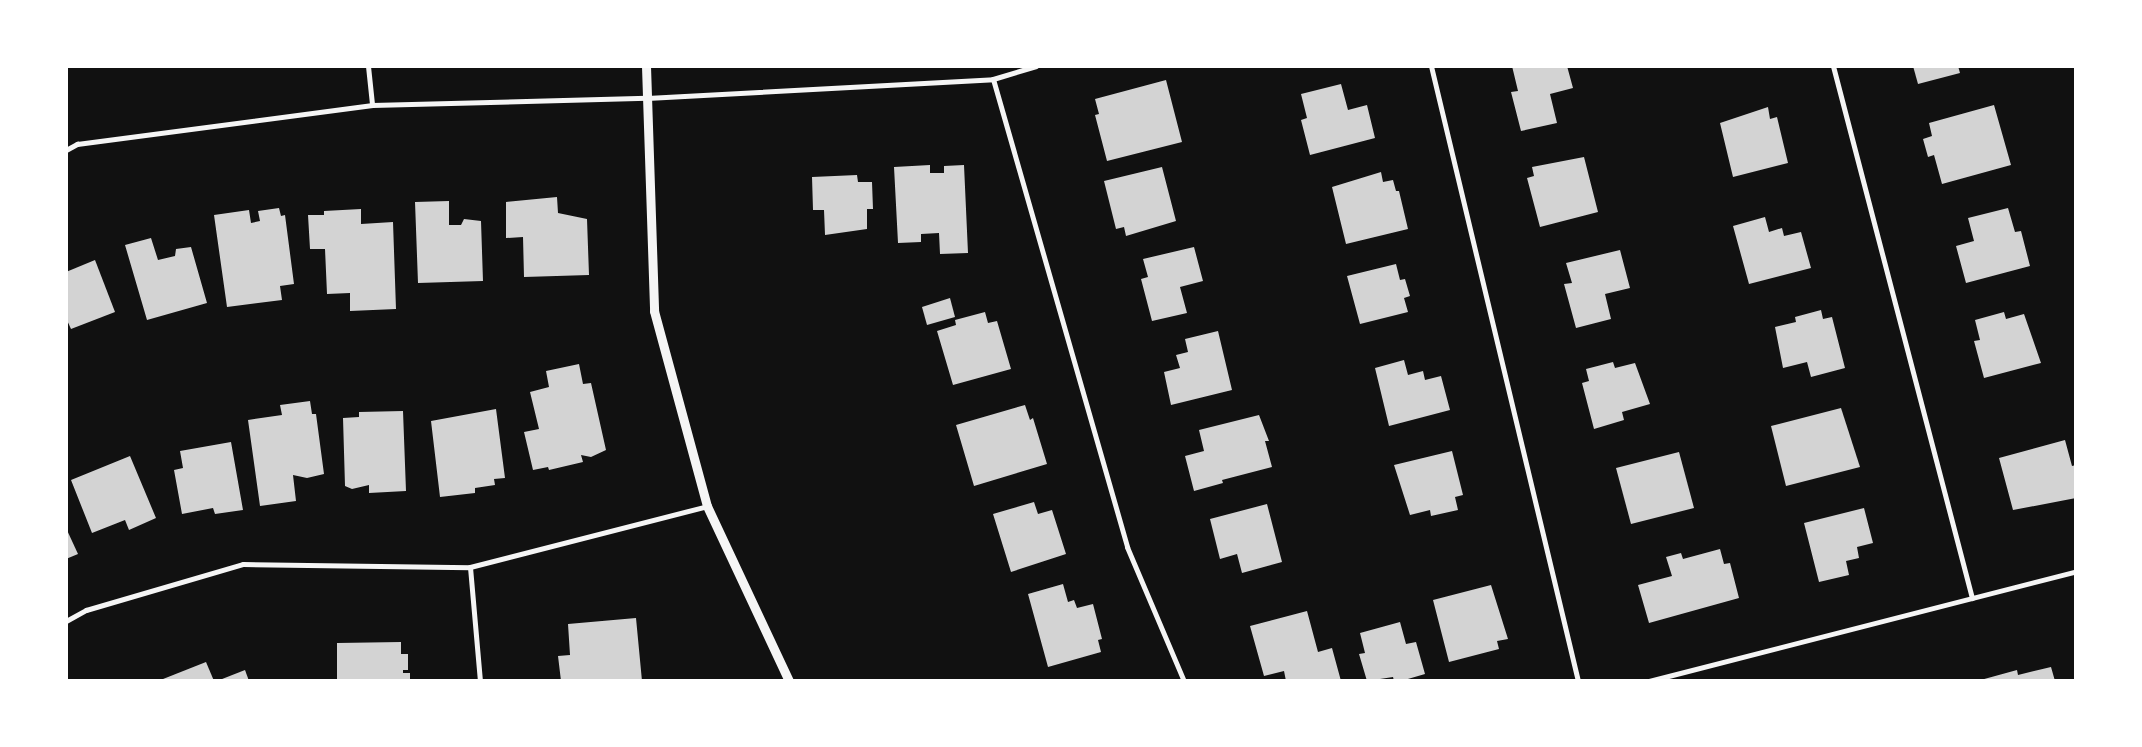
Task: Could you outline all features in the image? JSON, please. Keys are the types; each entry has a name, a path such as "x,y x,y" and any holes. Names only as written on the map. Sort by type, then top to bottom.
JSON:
{"street":[{"path":"368,66 372,105"},
{"path":"646,66 654,311 707,506 789,681"},
{"path":"66,150 77,144 372,105 647,98 993,79 1036,66"},
{"path":"1431,66 1578,681"},
{"path":"1833,66 1972,598"},
{"path":"993,79 1127,547 1184,681"},
{"path":"66,621 86,610 243,564 470,567 707,506"},
{"path":"470,567 480,681"},
{"path":"1649,681 2076,571"}],"building":[{"path":"1512,66 1567,66 1573,88 1550,94 1557,123 1521,131 1511,92 1518,91"},
{"path":"1913,66 1958,66 1960,73 1918,84"},
{"path":"1166,80 1182,142 1107,161 1095,115 1099,114 1095,99"},
{"path":"1341,84 1348,110 1367,105 1375,138 1310,155 1301,120 1307,118 1301,94"},
{"path":"1994,105 2011,165 1942,184 1934,155 1928,157 1923,139 1932,136 1929,123"},
{"path":"1768,107 1770,119 1777,117 1788,163 1733,177 1720,123"},
{"path":"1584,157 1598,212 1540,227 1527,178 1534,176 1532,167"},
{"path":"930,165 930,173 944,173 944,166 964,165 968,253 940,254 939,233 921,234 921,242 898,243 894,167"},
{"path":"1162,167 1176,221 1126,236 1124,227 1116,229 1104,181"},
{"path":"1381,172 1383,182 1393,180 1396,191 1399,191 1408,229 1346,244 1332,187"},
{"path":"857,175 858,182 872,182 873,209 867,209 867,229 825,235 824,210 813,210 812,177"},
{"path":"557,197 558,213 587,219 589,275 524,277 523,237 506,238 506,202"},
{"path":"449,201 449,225 461,225 464,219 481,221 483,281 418,283 415,202"},
{"path":"279,208 281,216 285,215 294,284 280,286 282,300 227,307 214,215 249,210 251,223 260,221 258,211"},
{"path":"2008,208 2015,232 2021,231 2030,266 1966,283 1956,246 1974,241 1968,218"},
{"path":"361,209 361,224 393,222 396,309 350,311 350,293 327,294 325,249 310,249 308,215 324,215 324,211"},
{"path":"1765,217 1769,232 1782,228 1784,236 1801,232 1811,268 1749,284 1733,226"},
{"path":"151,238 158,260 175,256 176,249 191,247 207,303 147,320 125,245"},
{"path":"1194,247 1203,281 1180,287 1187,313 1152,321 1141,279 1148,277 1143,259"},
{"path":"1620,250 1630,288 1605,294 1611,319 1576,328 1564,284 1572,283 1566,263"},
{"path":"95,260 115,312 71,329 66,318 66,272"},
{"path":"1396,264 1400,280 1405,279 1410,296 1404,298 1408,312 1360,324 1347,276"},
{"path":"950,298 955,317 927,325 922,307"},
{"path":"1821,310 1823,319 1832,317 1845,368 1811,377 1807,362 1783,368 1775,327 1796,322 1795,317"},
{"path":"985,312 988,323 997,321 1011,369 953,385 937,331 956,325 955,320"},
{"path":"2004,312 2006,319 2024,314 2041,363 1984,378 1974,341 1980,340 1975,320"},
{"path":"1218,331 1232,390 1171,405 1164,372 1180,368 1176,355 1188,352 1185,339"},
{"path":"1404,360 1408,375 1423,371 1425,380 1441,376 1450,410 1389,426 1375,368"},
{"path":"1613,362 1615,368 1635,363 1650,404 1622,412 1624,420 1594,429 1582,383 1589,381 1586,369"},
{"path":"579,364 583,384 591,383 606,450 591,457 581,455 583,462 549,470 548,467 533,470 524,432 539,429 530,392 549,387 546,371"},
{"path":"310,401 312,414 316,414 324,474 307,478 293,475 296,501 260,506 248,420 282,415 280,405"},
{"path":"1025,405 1030,420 1033,418 1047,464 974,486 956,425"},
{"path":"1841,408 1860,467 1786,486 1771,426"},
{"path":"496,409 505,478 494,479 495,485 475,488 475,493 440,497 431,421"},
{"path":"403,411 406,491 369,493 369,485 352,489 345,486 343,418 359,417 359,412"},
{"path":"1259,415 1269,441 1265,441 1272,467 1222,480 1223,483 1194,491 1185,456 1204,451 1199,430"},
{"path":"2065,440 2072,466 2076,465 2076,498 2013,510 1999,458"},
{"path":"231,442 243,510 215,514 213,508 182,514 174,470 183,468 180,451"},
{"path":"1452,451 1463,495 1455,497 1458,510 1431,516 1430,510 1410,515 1394,465"},
{"path":"1679,452 1694,508 1631,524 1616,468"},
{"path":"130,456 156,518 129,530 125,520 92,533 71,480"},
{"path":"1034,502 1038,514 1052,510 1066,554 1011,572 993,514"},
{"path":"1267,504 1282,562 1242,573 1237,554 1220,559 1210,519"},
{"path":"1864,508 1873,543 1857,547 1859,558 1846,561 1849,575 1819,582 1804,523"},
{"path":"66,528 78,554 66,559"},
{"path":"1720,549 1724,564 1730,563 1739,598 1649,623 1638,585 1672,576 1666,557 1681,553 1683,559"},
{"path":"1063,584 1068,602 1074,600 1077,608 1093,604 1102,639 1098,640 1101,652 1048,667 1028,594"},
{"path":"1491,585 1508,639 1497,641 1499,649 1449,662 1433,600"},
{"path":"1307,611 1318,652 1332,648 1341,681 1286,681 1284,671 1264,676 1250,626"},
{"path":"636,618 642,681 561,681 558,656 570,655 568,624"},
{"path":"1400,622 1406,644 1416,642 1425,674 1401,681 1394,681 1393,677 1367,681 1359,654 1365,653 1360,633"},
{"path":"401,642 401,654 408,654 408,670 403,670 403,673 410,673 410,681 337,681 337,643"},
{"path":"206,662 214,681 158,681"},
{"path":"2051,667 2055,681 1977,681 2017,670 2018,675"},
{"path":"245,670 249,681 217,681"}]}
